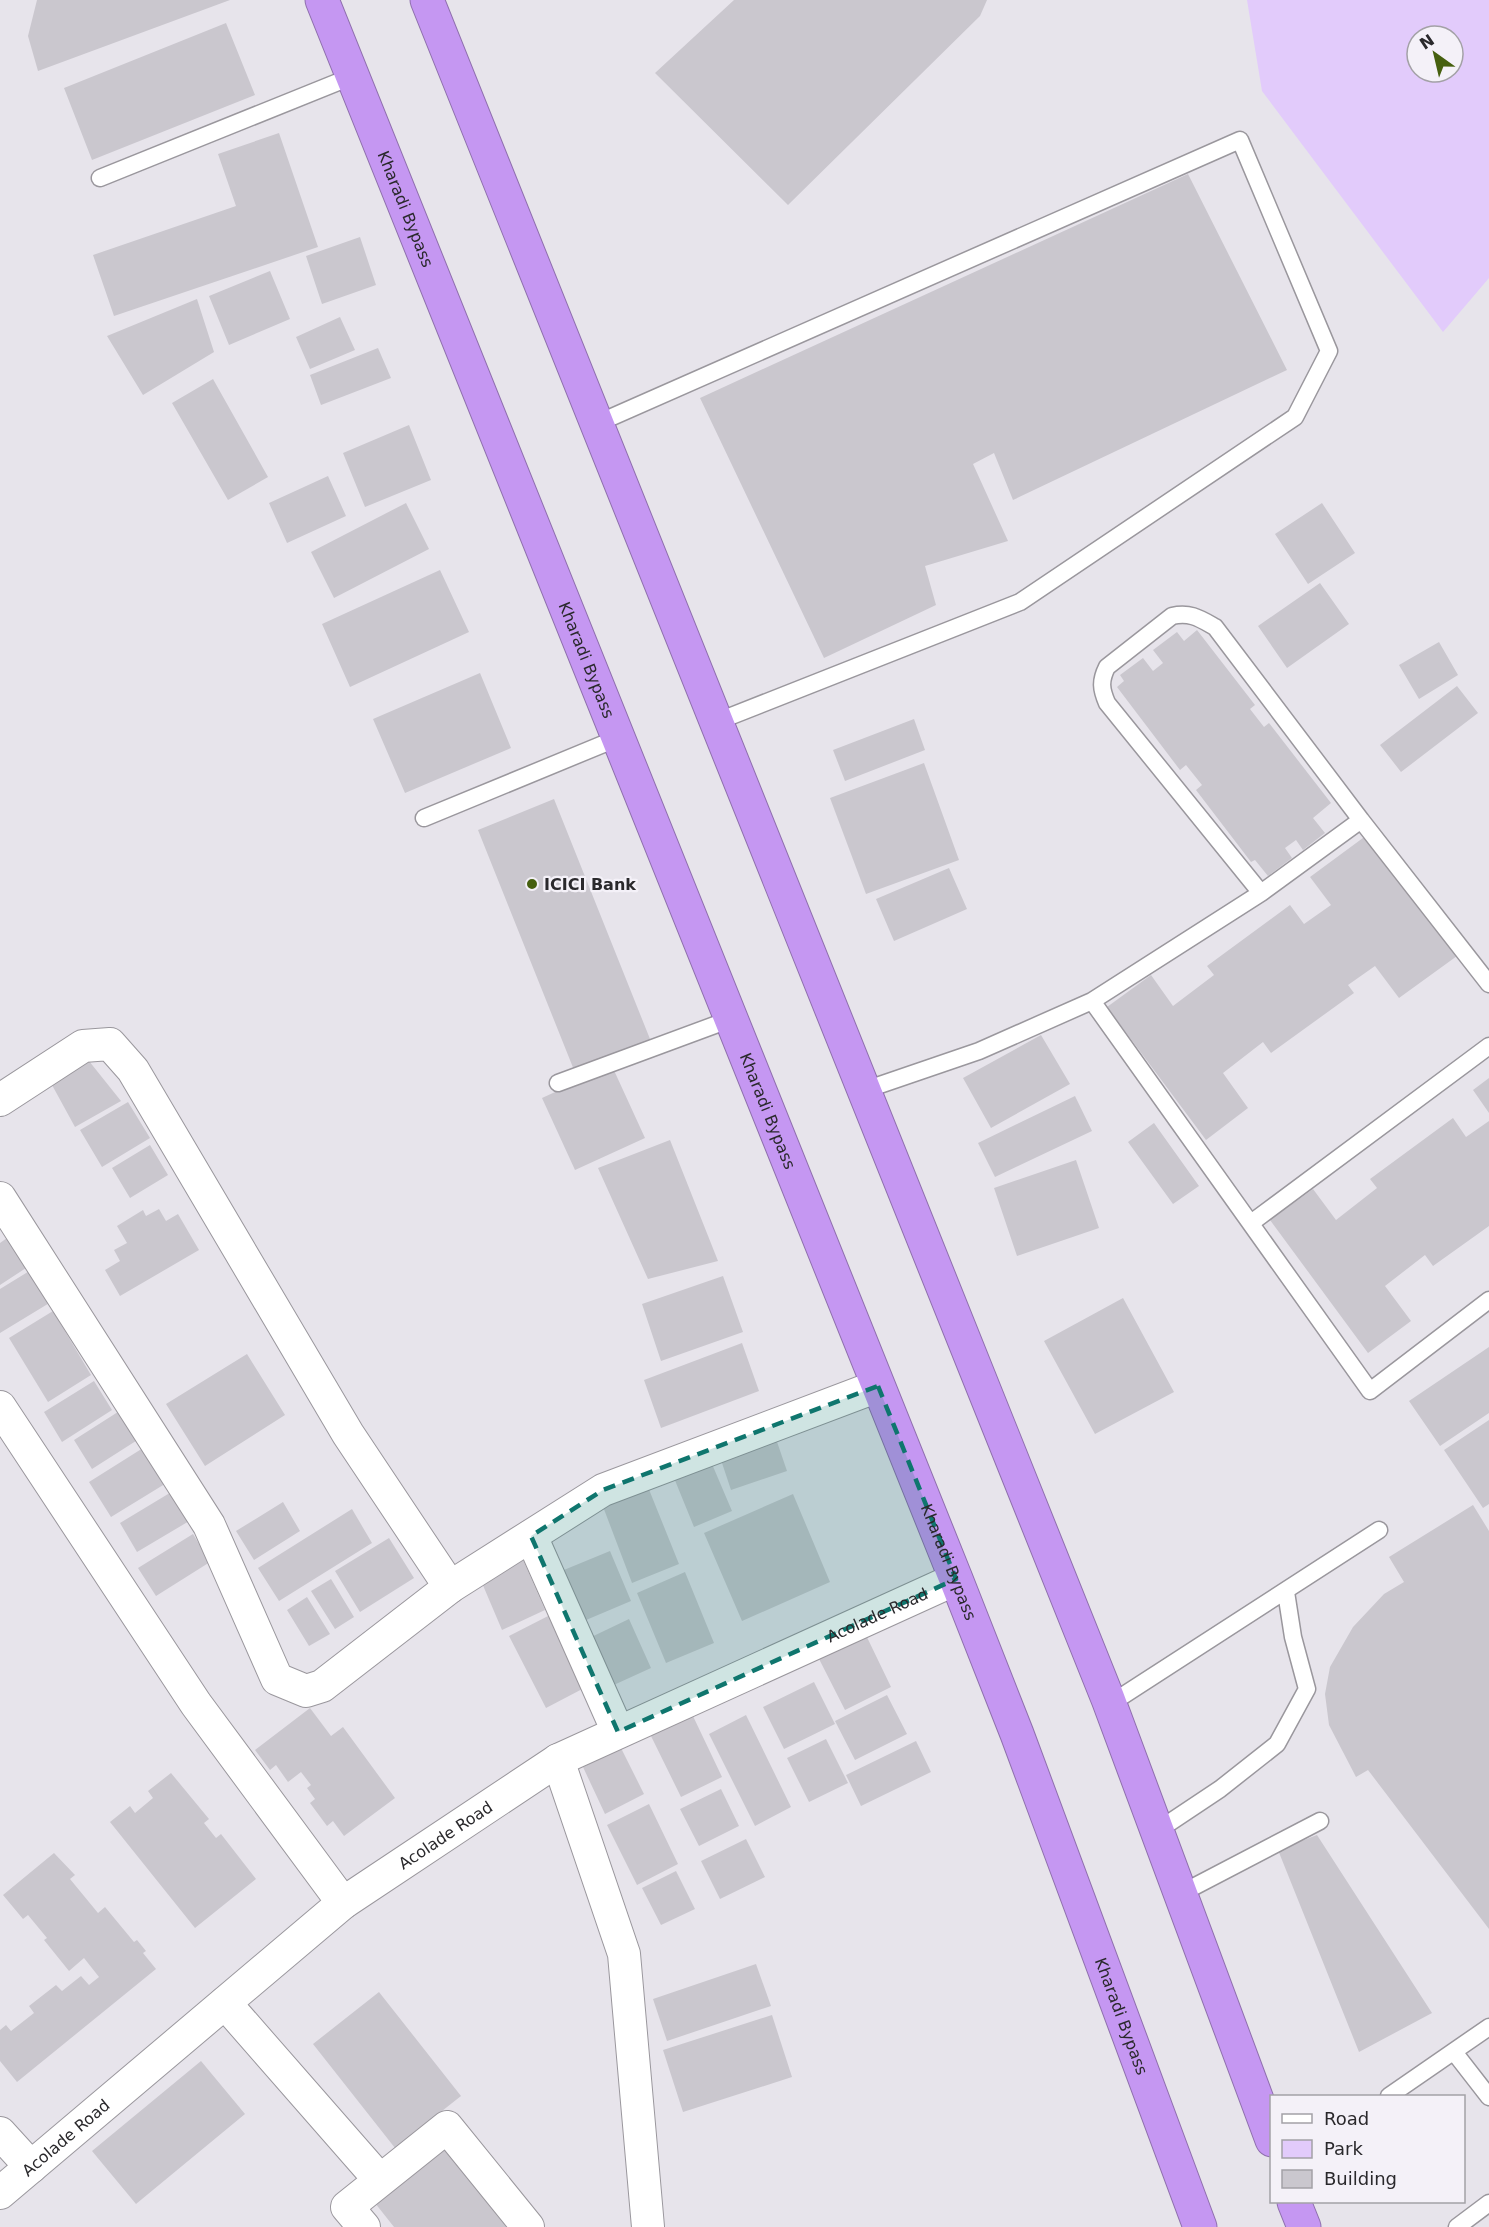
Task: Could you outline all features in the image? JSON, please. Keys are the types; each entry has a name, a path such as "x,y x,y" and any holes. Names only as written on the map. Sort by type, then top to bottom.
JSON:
{"highway":[{"name":"Kharadi Bypass","path":"322,0 956,1579 1017,1734 1200,2227"},
{"path":"427,0 1110,1704 1270,2135"},
{"path":"1294,2203 1304,2227"}],"street":[{"path":"0,1100 83,1047 110,1044 133,1070 348,1434 450,1587"},
{"path":"0,1198 209,1525 277,1679 306,1691 322,1686 450,1587 603,1490 878,1386"},
{"path":"0,1407 196,1704 343,1904"},
{"path":"531,1536 618,1732"},
{"name":"Acolade Road","path":"0,2193 343,1904 558,1760 956,1579"},
{"path":"558,1760 624,1954 648,2227"},
{"path":"225,2004 379,2179"},
{"path":"364,2227 347,2207 379,2179 447,2127 528,2227"},
{"path":"0,2133 31,2167"}],"lane":[{"path":"100,178 353,76"},
{"path":"596,424 1240,140 1329,351 1295,417 1020,603 717,722"},
{"path":"1261,893 1107,703 1101,688 1102,677 1107,667 1172,616 1184,614 1196,616 1215,627 1489,984"},
{"path":"424,818 618,738"},
{"path":"865,1090 979,1051 1092,1001 1261,893 1361,820"},
{"path":"1092,1001 1370,1391 1489,1300"},
{"path":"558,1083 731,1019"},
{"path":"1251,1223 1489,1046"},
{"path":"1110,1704 1379,1530"},
{"path":"1157,1831 1220,1789 1277,1744 1307,1689 1293,1637 1286,1592"},
{"path":"1180,1894 1320,1821"},
{"path":"1392,2095 1489,2027"},
{"path":"1454,2052 1489,2097"},
{"path":"1456,2227 1489,2203"}],"highlighted area":[{"path":"878,1386 956,1579 618,1732 531,1536 603,1490"}],"green space":[{"path":"1247,0 1489,0 1489,278 1443,332 1262,91"}],"building":[{"path":"37,0 230,0 38,71 28,36"},
{"path":"734,0 987,0 980,16 788,205 655,73"},
{"path":"226,23 255,95 92,160 64,88"},
{"path":"279,133 318,247 114,316 93,255 236,206 218,154"},
{"path":"1188,174 1287,370 1013,500 994,453 973,464 1008,541 925,566 936,605 824,658 700,398"},
{"path":"360,237 376,285 322,304 306,256"},
{"path":"270,271 290,319 229,345 209,296"},
{"path":"197,299 214,352 143,395 107,336"},
{"path":"340,317 355,350 310,369 296,337"},
{"path":"378,348 391,378 321,405 310,375"},
{"path":"213,379 268,477 228,500 172,403"},
{"path":"409,425 431,480 365,507 343,453"},
{"path":"328,476 346,516 287,543 269,503"},
{"path":"406,503 429,549 334,598 311,552"},
{"path":"1322,503 1355,553 1308,584 1275,534"},
{"path":"440,570 469,632 350,687 322,624"},
{"path":"1320,583 1349,624 1287,668 1258,626"},
{"path":"1197,630 1255,705 1250,709 1264,727 1269,723 1331,803 1313,818 1325,833 1303,850 1296,840 1285,848 1292,858 1268,876 1255,860 1251,862 1196,790 1202,785 1186,765 1180,770 1117,687 1124,681 1120,675 1143,658 1153,671 1163,663 1153,650 1177,632 1184,641"},
{"path":"1439,642 1458,675 1419,699 1399,665"},
{"path":"480,673 511,748 405,793 373,719"},
{"path":"1457,686 1478,713 1401,772 1380,745"},
{"path":"914,719 925,750 845,781 833,750"},
{"path":"924,763 959,860 866,894 830,798"},
{"path":"554,799 652,1044 576,1075 478,830"},
{"path":"1367,835 1457,956 1399,998 1375,966 1348,985 1354,993 1271,1053 1263,1042 1223,1073 1248,1108 1206,1140 1107,1007 1151,975 1173,1006 1214,975 1207,966 1290,905 1304,924 1331,905 1310,877"},
{"path":"949,868 967,909 894,941 876,899"},
{"path":"1041,1035 1070,1084 991,1128 963,1078"},
{"path":"89,1061 121,1101 75,1127 52,1085"},
{"path":"612,1066 645,1138 575,1170 542,1098"},
{"path":"1489,1078 1489,1113 1473,1090"},
{"path":"1075,1096 1092,1131 995,1177 978,1143"},
{"path":"128,1102 150,1138 102,1167 80,1130"},
{"path":"1453,1118 1466,1137 1489,1121 1489,1226 1433,1266 1425,1255 1385,1286 1411,1321 1368,1353 1270,1220 1313,1189 1336,1220 1377,1188 1370,1179"},
{"path":"1154,1123 1199,1186 1173,1204 1128,1142"},
{"path":"670,1140 718,1261 648,1279 598,1168"},
{"path":"150,1145 168,1175 130,1198 112,1168"},
{"path":"1076,1160 1099,1228 1017,1256 994,1188"},
{"path":"159,1209 166,1221 178,1214 199,1250 120,1296 105,1270 120,1261 114,1250 127,1243 117,1226 143,1210 146,1216"},
{"path":"7,1238 26,1268 0,1285 0,1243"},
{"path":"31,1270 51,1302 0,1333 0,1289"},
{"path":"723,1276 743,1332 661,1361 642,1304"},
{"path":"1123,1298 1174,1392 1095,1434 1044,1341"},
{"path":"53,1311 91,1375 48,1402 9,1338"},
{"path":"742,1343 759,1391 661,1428 644,1380"},
{"path":"1489,1347 1489,1413 1440,1446 1409,1401"},
{"path":"247,1354 285,1415 205,1466 166,1404"},
{"path":"94,1381 112,1410 62,1442 44,1412"},
{"path":"121,1410 139,1439 92,1469 74,1440"},
{"path":"1489,1420 1489,1504 1483,1508 1444,1450"},
{"path":"774,1433 787,1471 731,1490 718,1451"},
{"path":"151,1443 173,1479 111,1517 89,1482"},
{"path":"709,1457 732,1511 694,1527 672,1473"},
{"path":"648,1487 679,1564 632,1583 602,1504"},
{"path":"178,1488 196,1517 137,1552 120,1523"},
{"path":"793,1494 830,1582 742,1621 704,1533"},
{"path":"283,1502 300,1531 254,1560 236,1531"},
{"path":"1473,1505 1489,1531 1489,1929 1368,1770 1356,1777 1329,1725 1325,1694 1330,1667 1353,1627 1384,1594 1404,1582 1389,1557"},
{"path":"352,1509 372,1543 279,1601 258,1568"},
{"path":"193,1534 210,1562 156,1596 138,1568"},
{"path":"389,1538 414,1578 360,1612 335,1571"},
{"path":"519,1551 545,1610 502,1630 479,1576"},
{"path":"610,1551 631,1601 579,1623 559,1572"},
{"path":"685,1572 714,1643 666,1663 637,1593"},
{"path":"331,1579 354,1617 335,1629 311,1591"},
{"path":"307,1597 330,1634 309,1646 287,1610"},
{"path":"552,1614 588,1686 546,1708 509,1636"},
{"path":"629,1619 651,1668 605,1689 583,1641"},
{"path":"864,1631 891,1687 845,1710 817,1655"},
{"path":"814,1682 835,1724 784,1749 763,1707"},
{"path":"887,1695 907,1734 855,1760 835,1721"},
{"path":"310,1708 331,1736 343,1727 395,1798 344,1836 333,1821 327,1826 310,1803 315,1799 307,1788 311,1785 301,1772 288,1782 276,1765 270,1770 255,1750"},
{"path":"692,1714 722,1777 681,1797 650,1734"},
{"path":"746,1715 791,1807 755,1826 709,1734"},
{"path":"826,1739 848,1783 809,1802 787,1758"},
{"path":"916,1741 931,1772 861,1806 846,1775"},
{"path":"621,1748 644,1794 605,1814 583,1767"},
{"path":"171,1773 209,1819 204,1823 216,1838 221,1834 256,1879 195,1928 110,1822 130,1806 135,1813 153,1798 148,1791"},
{"path":"721,1789 739,1826 699,1846 680,1809"},
{"path":"649,1804 678,1864 637,1885 607,1825"},
{"path":"1317,1835 1432,2013 1359,2052 1278,1850"},
{"path":"746,1839 765,1877 720,1899 701,1861"},
{"path":"54,1853 75,1875 70,1879 98,1913 105,1907 134,1942 137,1940 146,1951 143,1953 156,1969 17,2082 0,2061 0,2030 6,2025 11,2031 34,2013 29,2006 56,1985 62,1991 81,1976 89,1985 99,1977 84,1958 69,1971 44,1940 47,1938 28,1915 23,1919 3,1895"},
{"path":"676,1871 695,1909 661,1925 642,1888"},
{"path":"756,1964 771,2006 667,2041 653,1999"},
{"path":"379,1992 461,2096 395,2148 313,2044"},
{"path":"772,2015 792,2077 683,2112 663,2050"},
{"path":"201,2061 245,2114 136,2204 92,2151"},
{"path":"448,2145 514,2227 394,2227 375,2203"}],"place":[{"name":"ICICI Bank","path":"532,884"}]}
